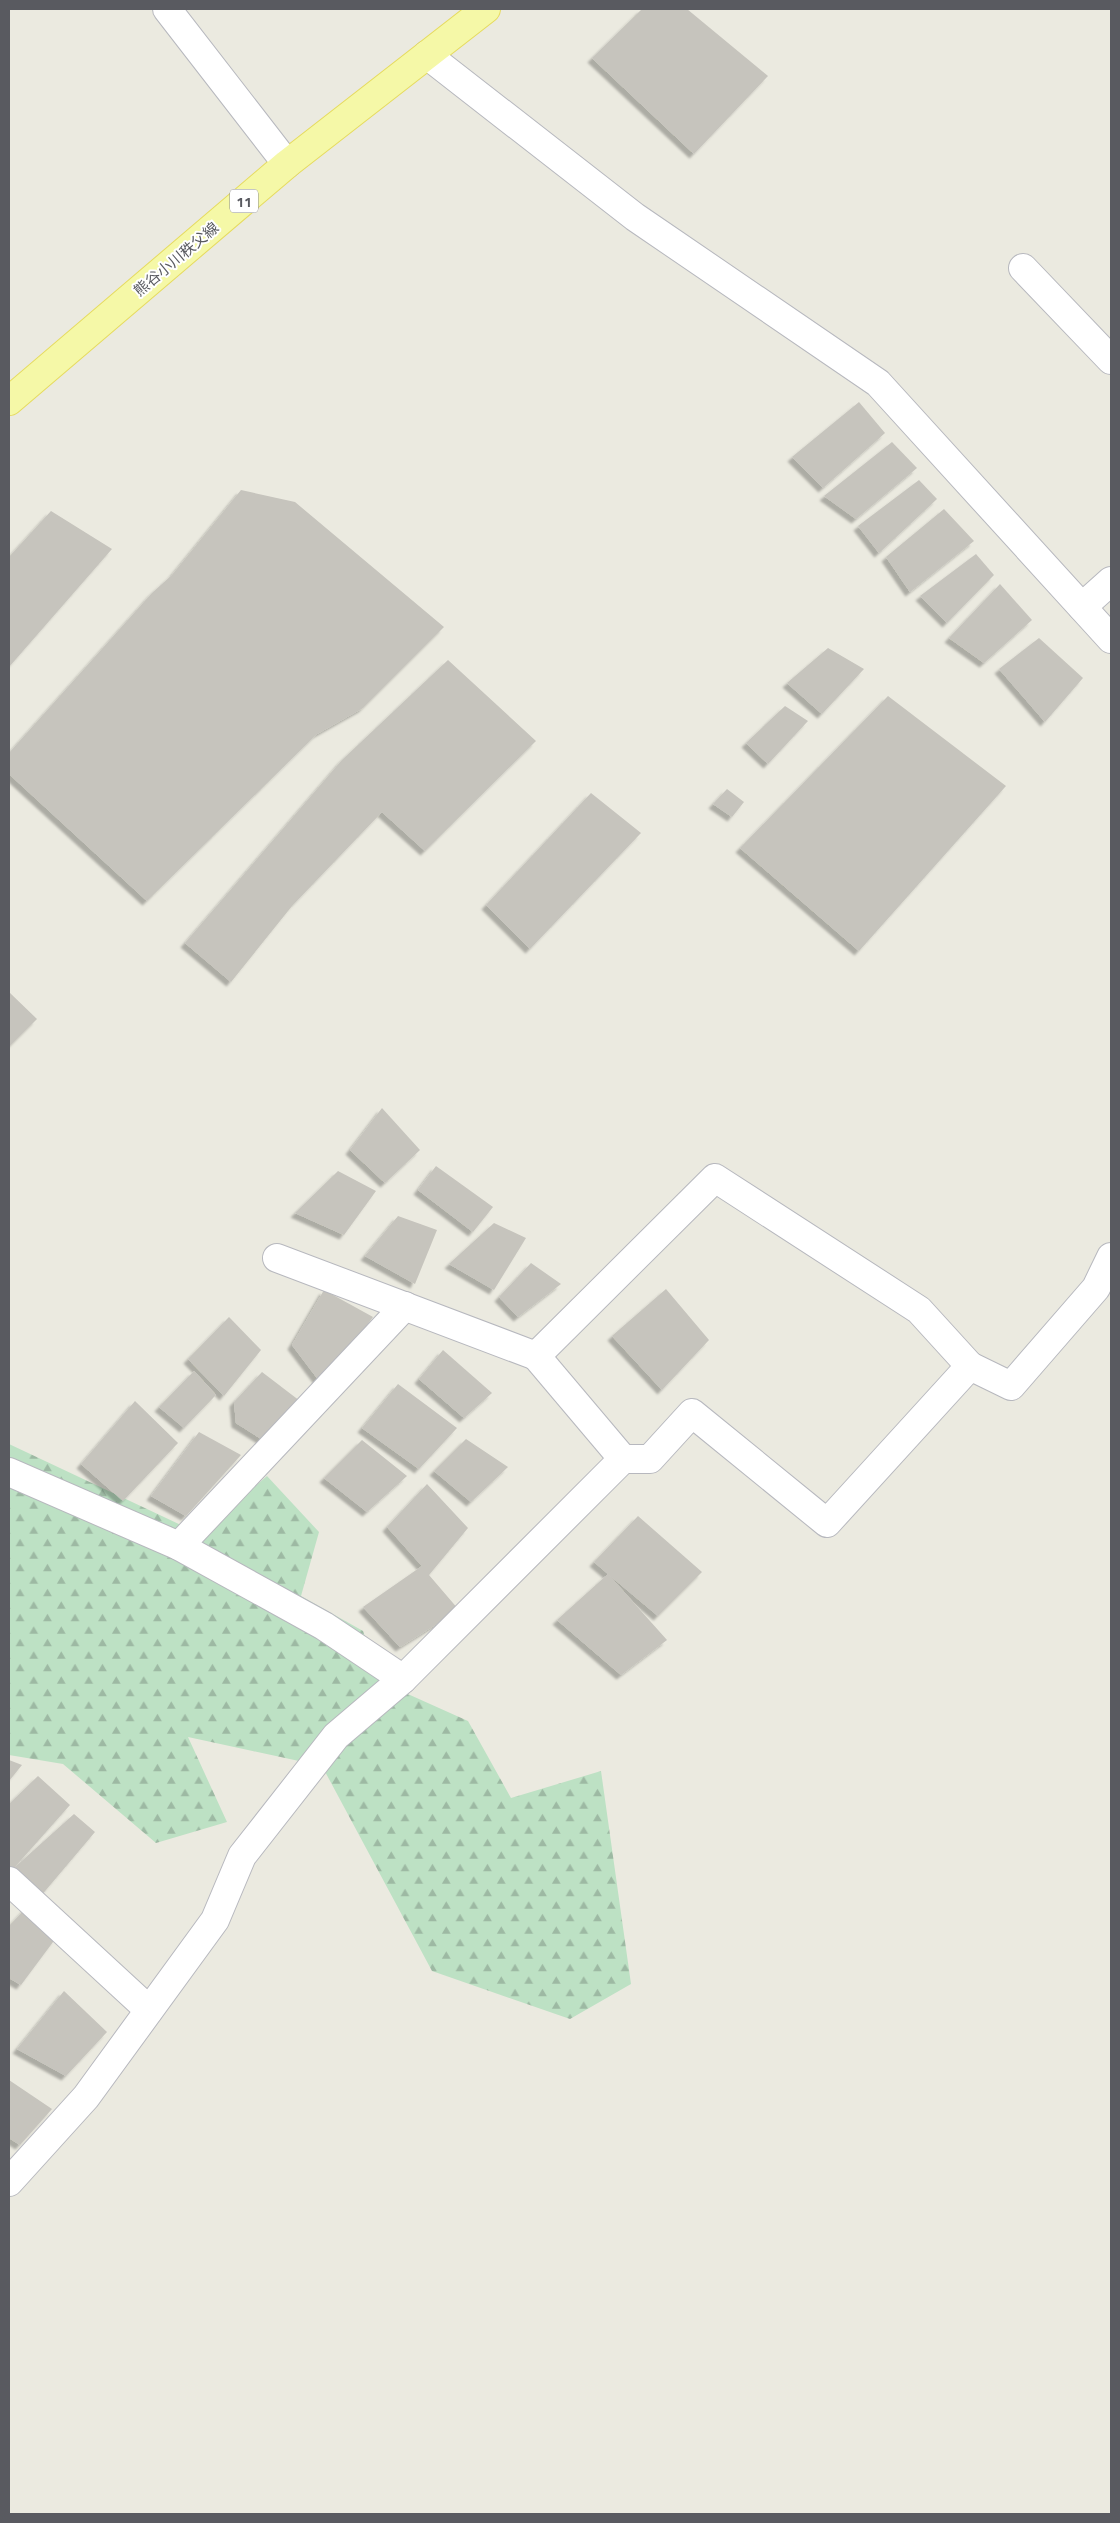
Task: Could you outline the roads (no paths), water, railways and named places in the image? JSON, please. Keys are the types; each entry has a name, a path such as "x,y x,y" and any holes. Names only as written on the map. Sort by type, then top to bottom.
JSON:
{"main road":[{"name":"熊谷小川秩父線","path":"9,401 287,164 486,9"}],"street":[{"path":"167,9 287,164"},
{"path":"427,55 634,217 878,383 1111,639"},
{"path":"1023,268 1111,360"},
{"path":"1082,607 1111,581"},
{"path":"536,1356 715,1178 918,1310 970,1366 1011,1386 1096,1288 1111,1257"},
{"path":"276,1258 536,1356 622,1459"},
{"path":"179,1546 405,1306"},
{"path":"9,2182 86,2097 216,1920 242,1856 336,1736 403,1679 622,1459 650,1458 692,1414 827,1523 970,1366"},
{"path":"9,1472 179,1546 324,1626 403,1679"},
{"path":"9,1881 149,2010"}]}
